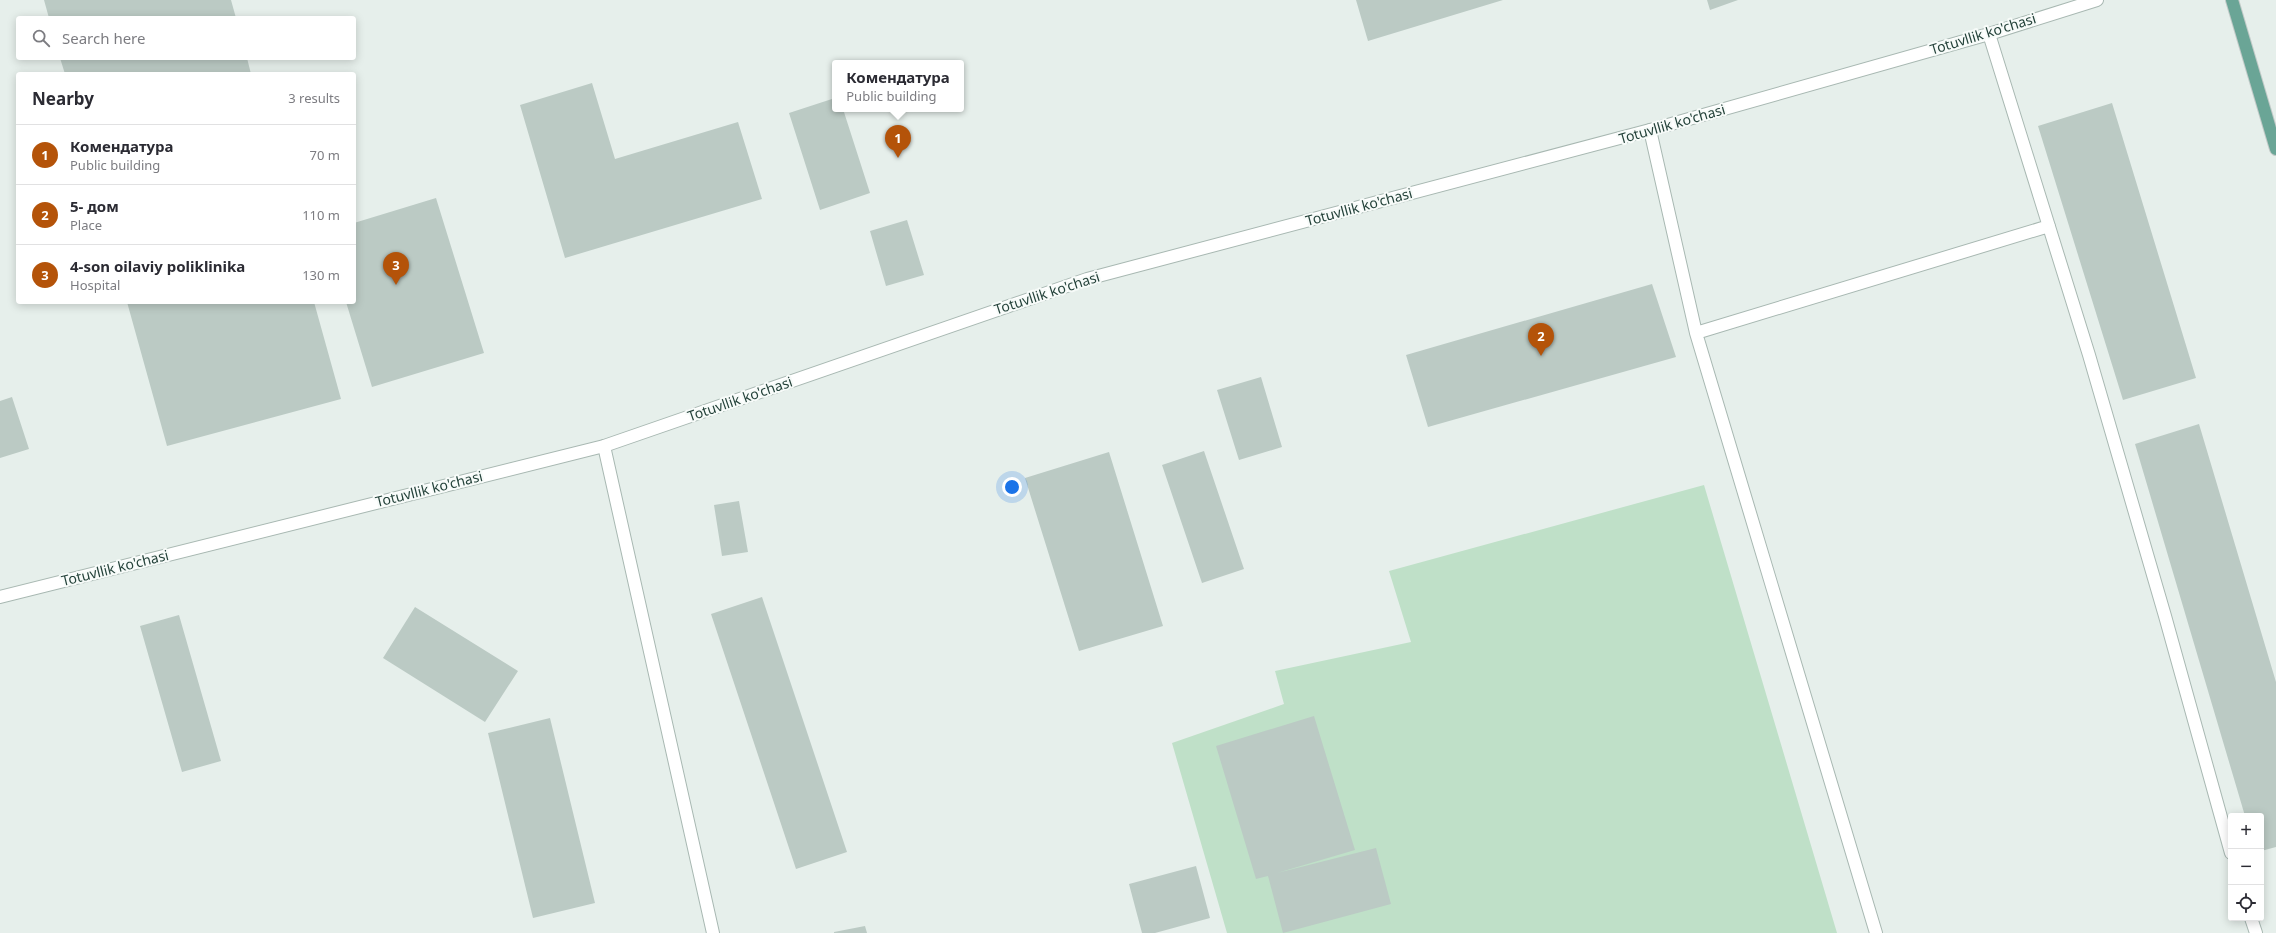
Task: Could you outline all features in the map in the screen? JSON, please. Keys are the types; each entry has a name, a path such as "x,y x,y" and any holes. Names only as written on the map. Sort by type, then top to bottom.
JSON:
{"main road":[{"path":"2232,0 2276,149"}],"street":[{"name":"Totuvllik ko'chasi","path":"0,596 604,446 1087,279 1650,130 1989,34 2097,0"},
{"path":"1989,34 2089,355 2161,600 2230,849"},
{"path":"1650,130 1696,333 1876,933"},
{"path":"1696,333 2049,226"},
{"path":"604,446 712,933"},
{"path":"2252,921 2256,933"}],"green space":[{"path":"1704,485 1837,933 1227,933 1172,743 1284,704 1275,671 1411,642 1389,571"}],"building":[{"path":"44,0 231,0 235,16 48,16"},
{"path":"1356,0 1503,0 1368,41"},
{"path":"1707,0 1738,0 1710,10"},
{"path":"61,60 248,60 250,72 64,72"},
{"path":"592,83 615,159 738,122 762,199 565,258 520,105"},
{"path":"832,99 832,112 844,112 870,193 820,210 789,113"},
{"path":"2112,103 2196,378 2123,400 2038,126"},
{"path":"436,198 484,353 372,387 347,304 356,304 356,222"},
{"path":"907,220 924,275 886,286 870,231"},
{"path":"1652,284 1676,357 1428,427 1406,355"},
{"path":"128,304 315,304 341,399 167,446"},
{"path":"1261,377 1282,447 1239,460 1217,390"},
{"path":"12,397 29,449 0,458 0,401"},
{"path":"2199,424 2276,682 2276,847 2264,850 2264,813 2244,813 2135,444"},
{"path":"1204,451 1244,569 1202,583 1162,465"},
{"path":"1109,452 1163,626 1079,651 1025,478"},
{"path":"739,501 748,552 722,556 714,505"},
{"path":"762,597 847,852 796,869 711,614"},
{"path":"415,607 518,671 485,722 383,658"},
{"path":"179,615 221,761 182,772 140,626"},
{"path":"1314,716 1355,850 1277,873 1376,848 1391,904 1283,933 1268,876 1256,879 1216,746"},
{"path":"550,718 595,903 533,918 488,733"},
{"path":"1196,866 1210,918 1155,933 1142,933 1129,884"},
{"path":"865,926 867,933 834,933 834,932"}],"place":[{"name":"Комендатура","path":"898,158"},
{"name":"4-son oilaviy poliklinika","path":"396,285"},
{"name":"5- дом","path":"1541,356"}]}
